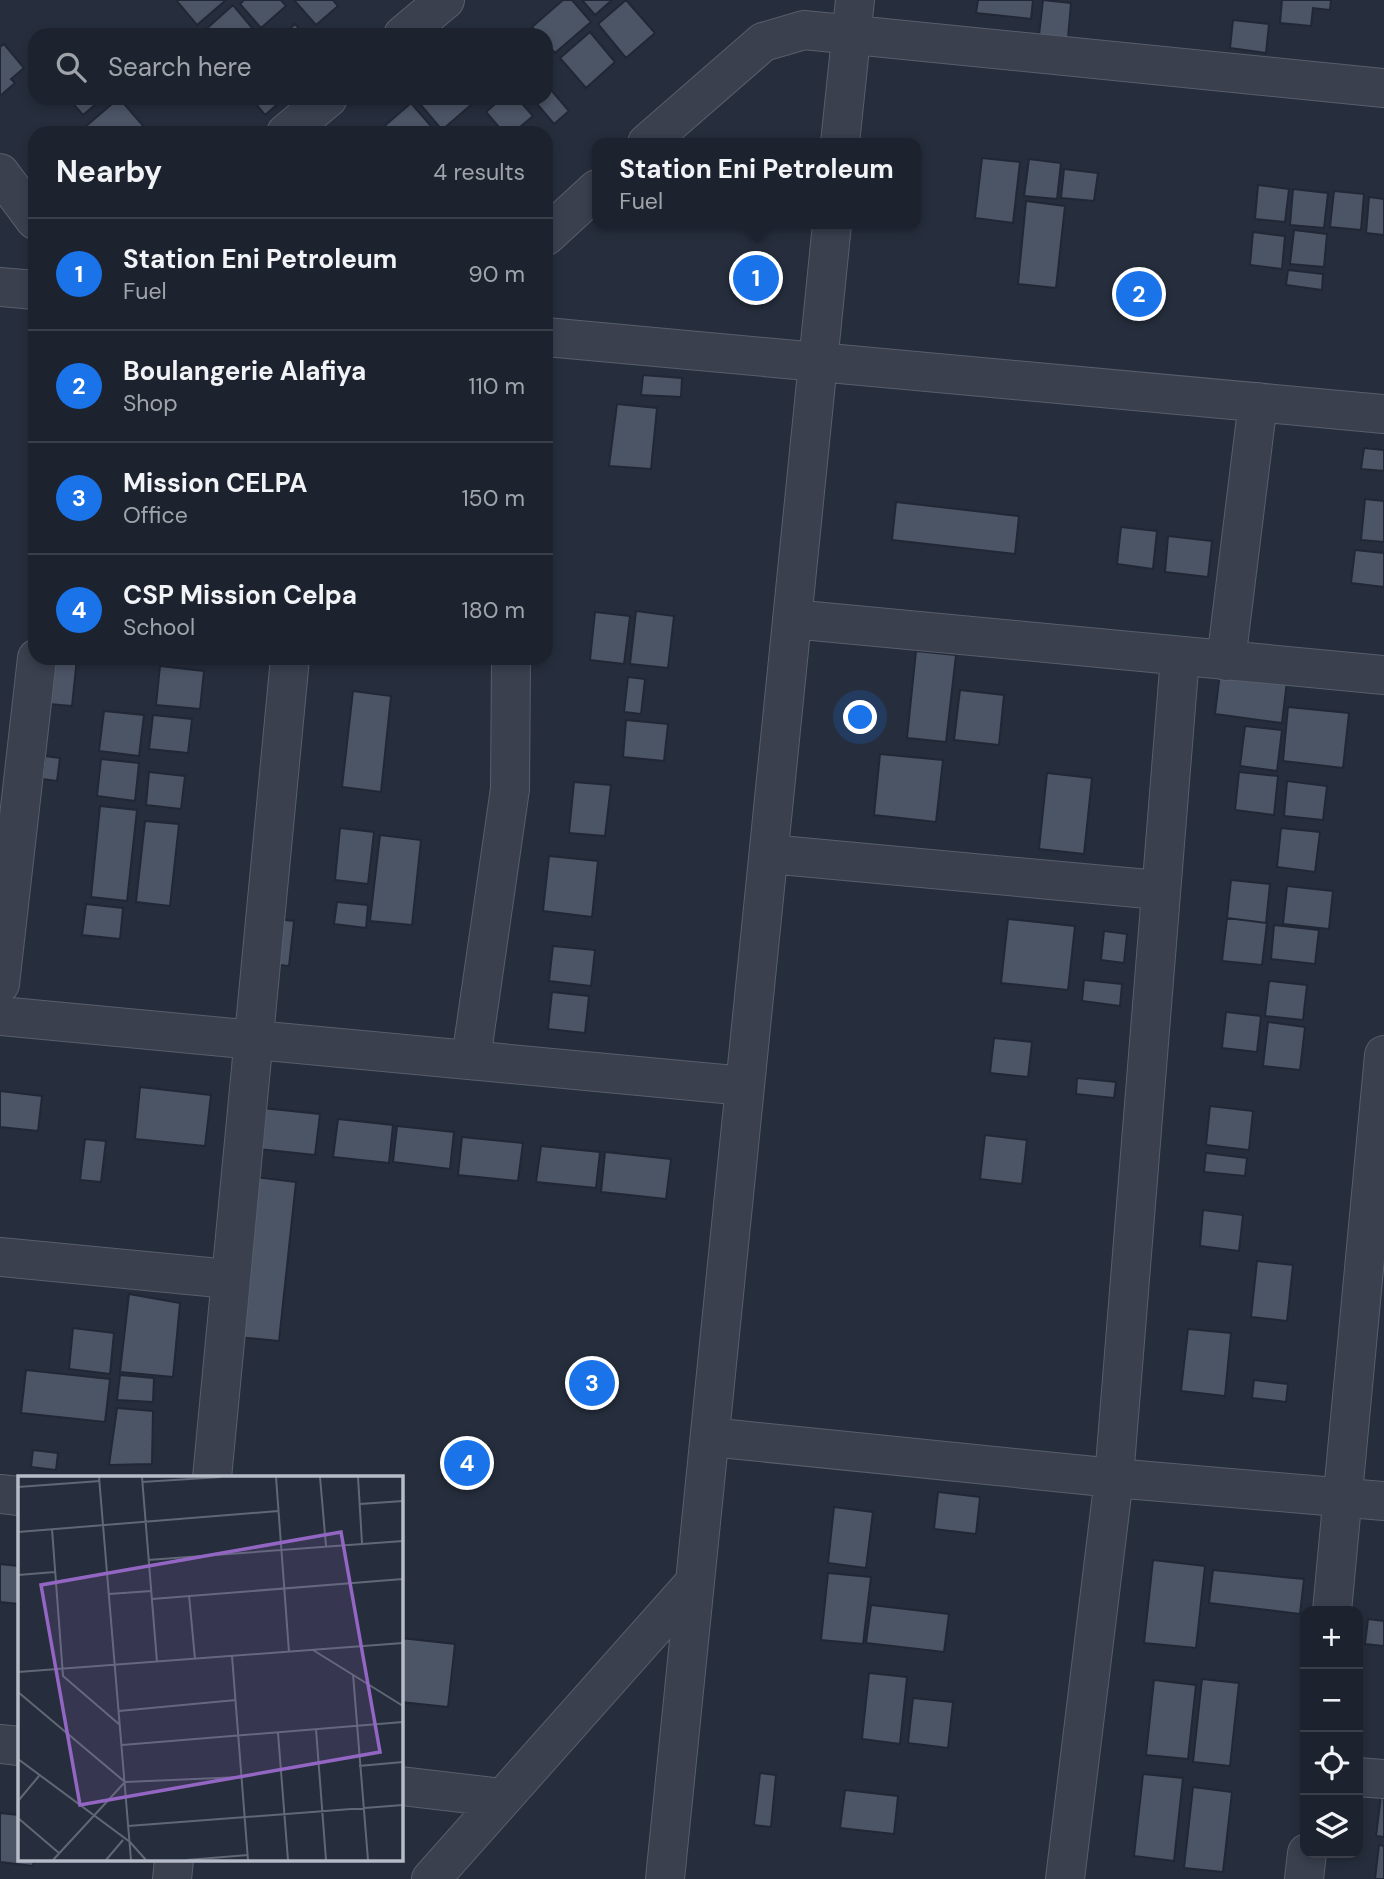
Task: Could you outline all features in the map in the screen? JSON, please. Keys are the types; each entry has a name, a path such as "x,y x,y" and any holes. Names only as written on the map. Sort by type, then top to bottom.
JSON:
{"street":[{"path":"412,28 446,0"},
{"path":"652,138 729,68 763,42 853,17 1384,88"},
{"path":"841,138 853,17"},
{"path":"294,126 320,105"},
{"path":"0,173 28,211"},
{"path":"553,230 592,194"},
{"path":"665,1879 831,229"},
{"path":"0,287 28,289"},
{"path":"553,338 1384,414"},
{"path":"1226,661 1258,402"},
{"path":"792,619 1384,675"},
{"path":"1065,1879 1114,1478 1159,890 1181,657"},
{"path":"0,984 36,665"},
{"path":"212,1476 289,665"},
{"path":"471,1059 510,789 511,665"},
{"path":"769,854 1159,890"},
{"path":"0,1016 745,1086"},
{"path":"1333,1606 1384,1055"},
{"path":"0,1257 229,1279"},
{"path":"710,1437 1114,1478 1384,1501"},
{"path":"0,1494 18,1496"},
{"path":"431,1879 695,1582"},
{"path":"0,1744 18,1746"},
{"path":"1363,1777 1384,1779"},
{"path":"402,1786 503,1798"},
{"path":"1304,1879 1306,1858"}],"building":[{"path":"176,0 226,0 197,25"},
{"path":"244,0 281,0 286,6 261,28 240,4"},
{"path":"294,0 333,0 338,6 316,25"},
{"path":"563,0 572,0 591,22 555,53 553,28 532,27"},
{"path":"582,0 612,0 595,15"},
{"path":"626,0 655,33 626,58 598,24"},
{"path":"978,0 1033,0 1031,19 976,13"},
{"path":"1043,0 1071,3 1068,38 1039,35"},
{"path":"1282,0 1331,0 1330,10 1313,8 1311,26 1280,23"},
{"path":"233,5 252,28 207,28"},
{"path":"1233,20 1269,24 1266,53 1230,48"},
{"path":"590,32 615,62 586,88 560,58"},
{"path":"4,44 24,68 11,79 15,83 0,96 0,47"},
{"path":"553,92 569,111 554,124 538,105 553,105"},
{"path":"74,105 95,105 83,115"},
{"path":"111,105 125,105 143,126 86,126"},
{"path":"257,105 277,105 265,115"},
{"path":"409,105 413,105 431,126 384,126"},
{"path":"421,105 471,105 447,126 439,126"},
{"path":"494,105 523,105 533,116 521,126 498,126 486,112"},
{"path":"982,158 1020,162 1013,223 975,218"},
{"path":"1029,159 1061,163 1057,199 1024,196"},
{"path":"1064,169 1098,173 1094,201 1061,198"},
{"path":"1258,185 1289,189 1285,222 1255,219"},
{"path":"1293,189 1328,193 1324,228 1290,225"},
{"path":"1334,191 1364,194 1361,230 1330,227"},
{"path":"1369,197 1384,199 1384,235 1366,233"},
{"path":"1026,201 1065,206 1056,288 1018,284"},
{"path":"1294,230 1327,234 1324,267 1290,264"},
{"path":"1253,232 1285,236 1282,269 1250,265"},
{"path":"1288,270 1323,274 1322,290 1286,285"},
{"path":"643,375 682,378 681,397 641,395"},
{"path":"617,404 657,408 651,469 609,466"},
{"path":"1364,448 1384,450 1384,471 1361,469"},
{"path":"1365,499 1384,501 1384,542 1361,540"},
{"path":"896,502 1019,516 1015,554 892,540"},
{"path":"1121,527 1157,531 1153,569 1117,564"},
{"path":"1168,536 1212,541 1208,577 1165,572"},
{"path":"1355,550 1384,553 1384,587 1351,583"},
{"path":"636,611 674,616 668,668 630,664"},
{"path":"595,612 630,616 624,664 590,660"},
{"path":"916,651 956,655 946,742 907,738"},
{"path":"53,665 76,665 72,706 49,704"},
{"path":"160,666 204,671 200,709 156,705"},
{"path":"1220,673 1287,681 1282,723 1215,714"},
{"path":"628,677 645,679 641,714 624,712"},
{"path":"960,690 1004,695 999,745 954,740"},
{"path":"353,691 391,696 381,792 342,787"},
{"path":"1288,707 1349,713 1343,768 1283,761"},
{"path":"104,711 144,715 139,756 99,751"},
{"path":"153,715 192,719 188,753 149,749"},
{"path":"626,720 668,724 664,761 623,757"},
{"path":"1245,726 1282,730 1277,771 1240,766"},
{"path":"880,754 943,760 936,822 874,815"},
{"path":"45,756 60,758 57,781 42,779"},
{"path":"101,759 139,763 135,801 97,796"},
{"path":"149,772 185,776 181,809 146,805"},
{"path":"1239,772 1278,776 1274,815 1235,810"},
{"path":"1047,773 1092,778 1084,854 1039,849"},
{"path":"1287,781 1327,786 1323,820 1284,816"},
{"path":"574,782 611,785 605,836 569,833"},
{"path":"100,806 137,810 127,901 91,897"},
{"path":"145,821 179,824 170,906 136,902"},
{"path":"340,828 374,832 368,884 335,880"},
{"path":"1281,828 1320,832 1315,872 1277,867"},
{"path":"380,835 421,840 412,925 370,921"},
{"path":"549,856 598,861 592,917 543,911"},
{"path":"1231,880 1270,884 1266,923 1227,918"},
{"path":"1287,886 1333,891 1329,929 1283,924"},
{"path":"337,902 368,905 366,928 334,924"},
{"path":"86,904 123,908 120,939 82,935"},
{"path":"1227,918 1267,923 1262,965 1222,961"},
{"path":"276,919 294,921 289,966 271,964"},
{"path":"1008,919 1075,926 1068,990 1001,983"},
{"path":"1274,925 1319,930 1315,964 1271,959"},
{"path":"1104,931 1127,934 1124,963 1101,960"},
{"path":"553,946 595,950 591,986 549,981"},
{"path":"1084,980 1122,984 1120,1006 1082,1001"},
{"path":"1269,981 1307,985 1303,1020 1265,1016"},
{"path":"552,992 589,996 585,1033 548,1029"},
{"path":"1226,1012 1261,1016 1257,1052 1222,1048"},
{"path":"1268,1022 1305,1027 1300,1070 1263,1066"},
{"path":"994,1038 1032,1042 1028,1077 990,1073"},
{"path":"1077,1078 1116,1082 1114,1098 1076,1094"},
{"path":"140,1087 211,1095 205,1146 135,1139"},
{"path":"0,1091 42,1096 38,1131 0,1127"},
{"path":"1210,1106 1253,1111 1249,1150 1206,1145"},
{"path":"262,1108 320,1114 315,1155 258,1149"},
{"path":"338,1119 393,1125 389,1163 333,1157"},
{"path":"397,1126 454,1132 450,1169 393,1162"},
{"path":"985,1135 1027,1140 1022,1184 980,1179"},
{"path":"462,1137 523,1143 518,1181 458,1175"},
{"path":"85,1139 106,1141 101,1182 80,1180"},
{"path":"541,1146 600,1152 596,1188 536,1182"},
{"path":"605,1152 671,1159 666,1199 601,1192"},
{"path":"1206,1153 1247,1158 1245,1176 1204,1172"},
{"path":"255,1177 296,1182 279,1341 237,1337"},
{"path":"1203,1210 1243,1215 1239,1251 1200,1246"},
{"path":"1257,1261 1293,1265 1287,1321 1251,1317"},
{"path":"129,1294 180,1303 173,1377 120,1372"},
{"path":"73,1328 114,1333 110,1374 69,1369"},
{"path":"1188,1329 1231,1333 1225,1396 1181,1391"},
{"path":"26,1370 110,1379 105,1422 21,1413"},
{"path":"120,1375 154,1378 153,1402 117,1400"},
{"path":"1254,1380 1288,1384 1286,1402 1252,1398"},
{"path":"117,1408 153,1411 152,1464 109,1465"},
{"path":"33,1450 58,1453 56,1470 31,1467"},
{"path":"938,1492 980,1497 976,1534 934,1529"},
{"path":"834,1507 873,1512 866,1568 828,1563"},
{"path":"1153,1560 1205,1566 1196,1648 1144,1643"},
{"path":"0,1564 18,1566 18,1604 0,1602"},
{"path":"1213,1570 1304,1579 1300,1614 1209,1603"},
{"path":"828,1573 871,1577 863,1644 821,1640"},
{"path":"871,1605 949,1614 944,1652 866,1643"},
{"path":"1368,1619 1384,1621 1384,1646 1365,1644"},
{"path":"402,1638 455,1644 448,1707 402,1702"},
{"path":"869,1673 907,1677 900,1744 862,1739"},
{"path":"1202,1679 1239,1683 1230,1766 1193,1762"},
{"path":"1154,1680 1196,1685 1188,1759 1146,1755"},
{"path":"913,1698 953,1702 948,1748 908,1743"},
{"path":"760,1773 776,1775 771,1827 754,1825"},
{"path":"1143,1774 1183,1778 1174,1861 1134,1856"},
{"path":"1193,1787 1232,1792 1223,1872 1184,1868"},
{"path":"845,1790 898,1796 894,1834 840,1828"},
{"path":"1381,1796 1384,1797 1384,1837 1376,1836"},
{"path":"0,1813 18,1815 18,1862 34,1862 33,1866 0,1862"},
{"path":"1379,1845 1384,1846 1384,1879 1375,1879"}],"place":[{"name":"Station Eni Petroleum","path":"756,278"},
{"name":"Boulangerie Alafiya","path":"1139,294"},
{"name":"Mission CELPA","path":"592,1383"},
{"name":"CSP Mission Celpa","path":"467,1463"}]}
